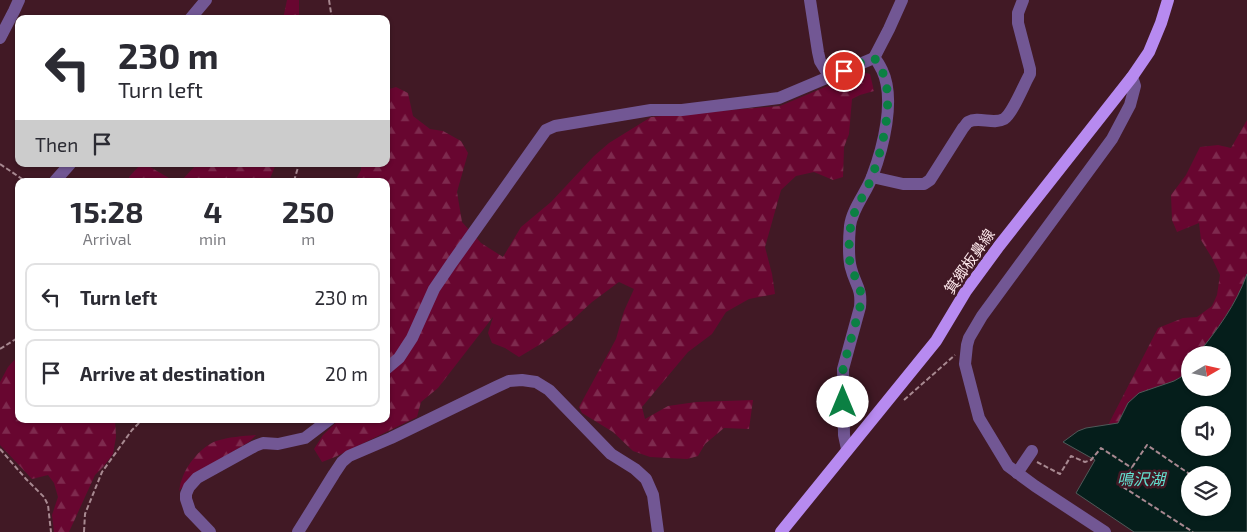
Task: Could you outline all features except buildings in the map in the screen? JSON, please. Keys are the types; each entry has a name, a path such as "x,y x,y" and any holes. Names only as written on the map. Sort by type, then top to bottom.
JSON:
{"main road":[{"name":"箕郷板鼻線","path":"781,532 936,341 966,291 998,246 1132,77 1149,52 1168,0"}],"street":[{"path":"0,38 19,0"},
{"path":"193,15 206,0"},
{"path":"810,0 820,61 830,77"},
{"path":"390,366 399,358 412,338 434,289 546,130 555,126 651,110 682,110 779,98 874,58 902,0"},
{"path":"872,177 904,184 924,184 930,180 963,128 969,122 978,120 997,121 1009,114 1030,74 1018,23 1018,13 1023,0"},
{"path":"847,450 844,435 843,368 861,299 860,288 851,268 850,225 872,177 881,146 887,114 888,95 885,77 877,59 874,58"},
{"path":"1105,532 1008,466 978,418 965,364 969,338 982,316 1112,139 1130,105 1136,86 1132,77"},
{"path":"58,178 68,167"},
{"path":"298,532 342,462 349,456 391,438 496,386 509,381 522,380 536,382 549,390 612,454 635,469 646,479 653,496 658,532"},
{"path":"210,532 190,511 186,500 189,487 197,478 255,446 263,443 278,444 305,438 325,423"},
{"path":"1016,473 1030,454"}],"path":[{"path":"329,0 331,15"},
{"path":"0,164 21,178"},
{"path":"0,349 15,340"},
{"path":"904,400 956,354 966,349"},
{"path":"84,532 85,514 102,472 139,423"},
{"path":"1181,468 1147,445 1120,485 1193,532"},
{"path":"1030,454 1060,474 1071,456 1085,462 1091,460 1101,448 1132,468"},
{"path":"0,449 44,497 48,505 51,532"}],"green space":[{"path":"287,0 299,0 299,15 284,15"},
{"path":"861,72 870,74 874,91 852,99 849,134 844,147 843,177 833,180 814,172 796,176 781,190 765,247 775,294 749,299 726,312 712,334 688,352 642,407 645,419 668,406 696,402 753,400 749,429 724,428 705,444 698,456 687,459 650,457 633,451 613,432 582,413 579,407 616,339 624,311 634,289 619,282 592,302 567,325 519,357 505,348 492,343 488,333 493,317 438,388 421,402 417,417 322,462 314,449 323,435 336,423 390,423 390,178 357,178 361,167 390,167 390,89 396,87 408,93 413,116 430,129 443,131 461,141 468,153 457,192 462,222 481,243 503,257 521,227 551,202 594,156 609,143 651,117 780,106"},
{"path":"1247,120 1247,274 1243,285 1232,306 1204,346 1181,346 1181,377 1128,403 1118,423 1106,429 1158,328 1183,318 1197,317 1212,306 1217,295 1220,275 1201,240 1199,223 1177,232 1172,220 1171,195 1186,175 1200,147 1218,145 1231,148"},
{"path":"138,167 150,167 169,178 129,178"},
{"path":"194,167 275,167 270,178 184,178"},
{"path":"15,359 15,423 115,423 116,437 113,454 95,475 69,532 54,532 52,515 58,497 54,483 48,475 32,479 0,445 0,382 8,367"},
{"path":"256,435 249,442 193,475 179,491 181,480 187,468 205,447 216,441"}],"water":[{"name":"鳴沢湖","path":"1247,274 1247,532 1134,532 1076,493 1095,460 1063,442 1078,431 1086,428 1118,423 1128,403 1139,393 1181,377 1181,396 1231,396 1231,346 1204,346 1225,317"}],"route":[{"path":"843,402 843,368 861,299 860,288 851,268 850,225 872,177 881,146 887,114 888,95 885,77 877,59 870,58 844,71"}]}
